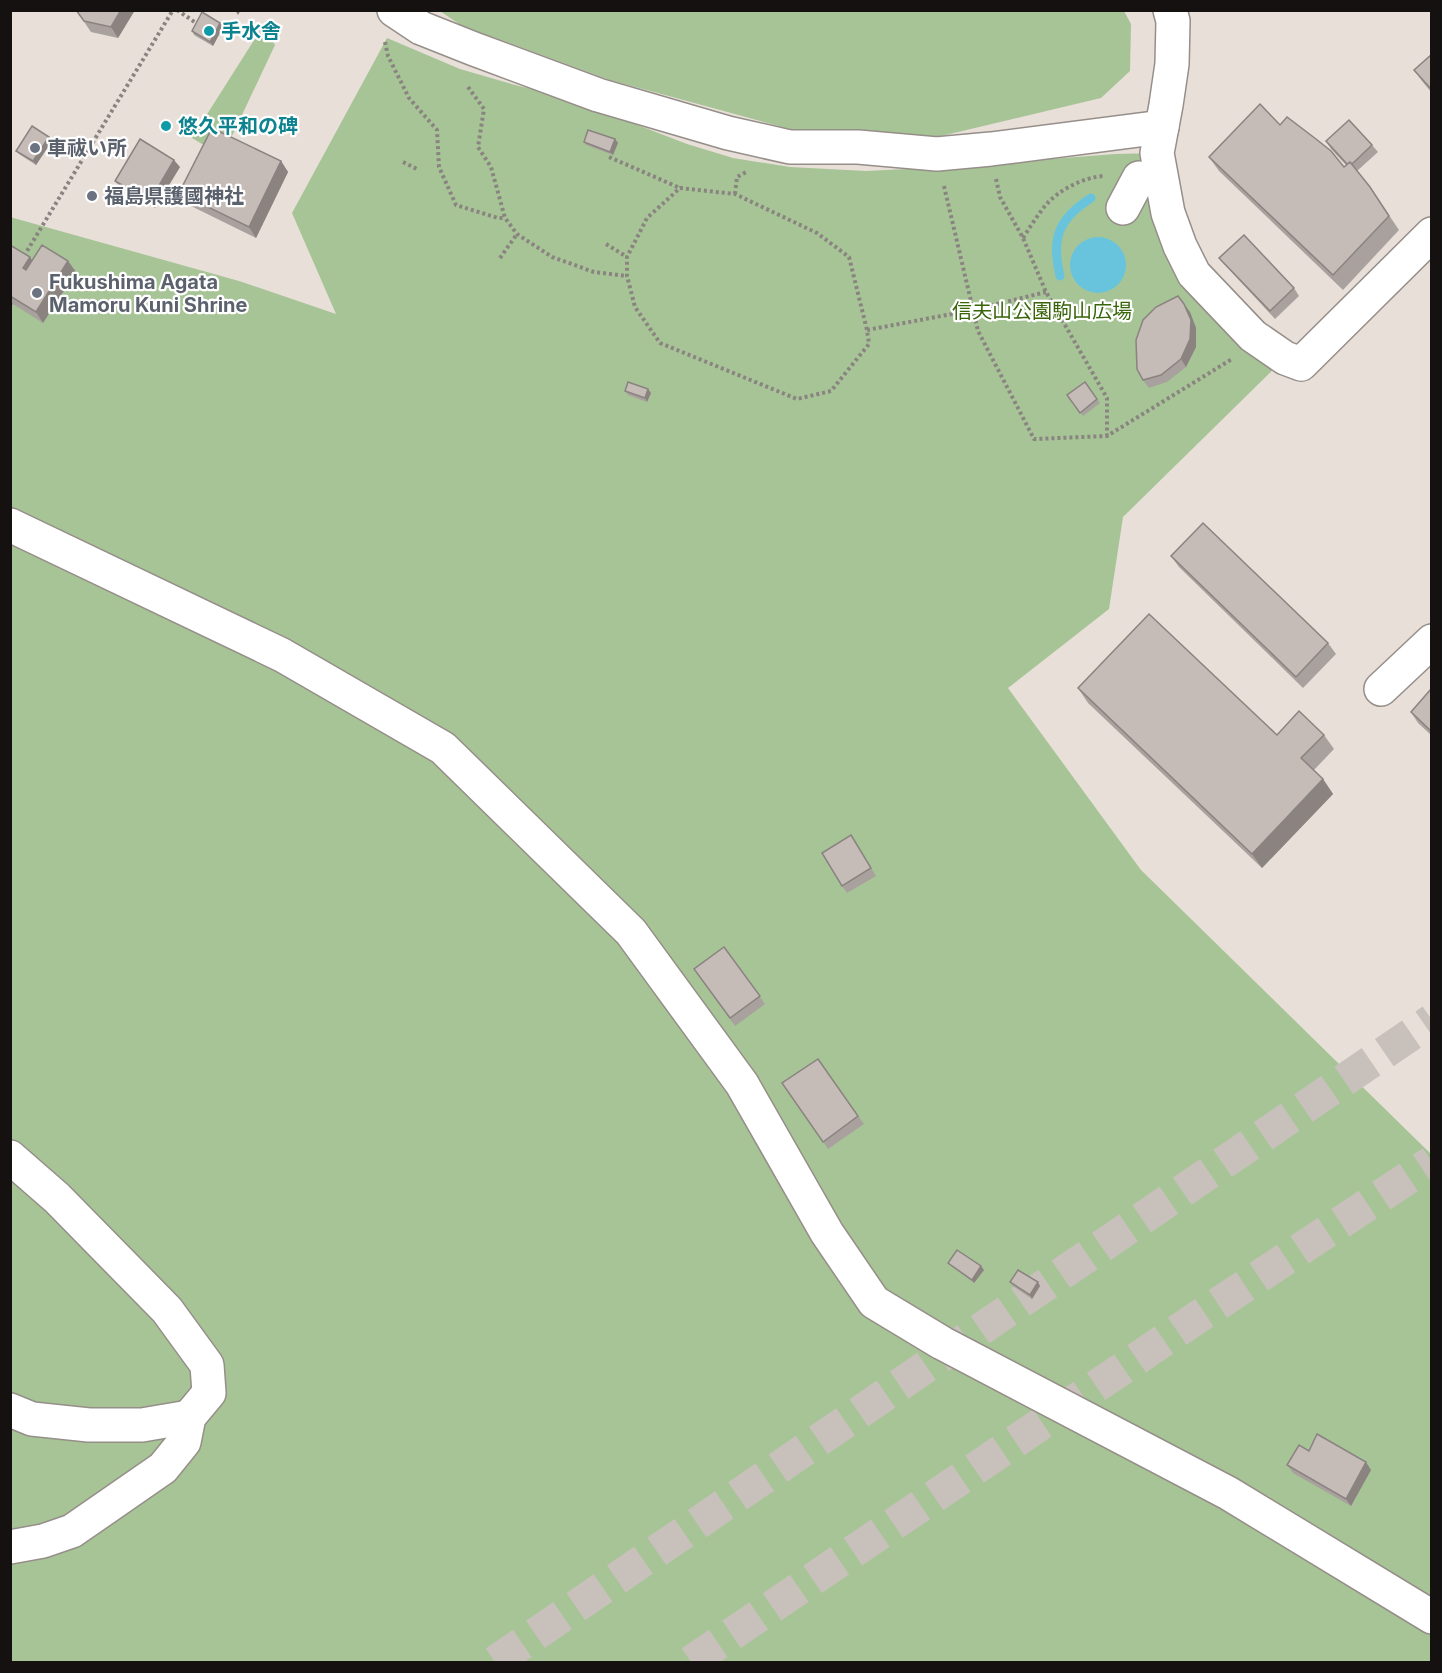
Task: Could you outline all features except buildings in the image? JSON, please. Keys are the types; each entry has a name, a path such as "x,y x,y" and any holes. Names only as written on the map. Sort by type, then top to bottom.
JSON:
{"street":[{"path":"1170,14 1172,64 1156,153 1168,213 1180,246 1194,274 1253,336 1285,358 1301,364 1431,234"},
{"path":"389,22 421,28 598,95 728,133 790,147 858,147 937,154 991,150 1162,127"},
{"path":"1123,208 1139,178"},
{"path":"10,525 282,655 443,748 631,932 742,1084 827,1233 874,1302 942,1343 1228,1493 1431,1617"},
{"path":"1381,689 1431,641"},
{"path":"10,1157 57,1198 167,1310 207,1365 210,1393 189,1417 184,1442 163,1468 72,1531 43,1541 10,1547"},
{"path":"10,1410 32,1419 89,1425 142,1425 189,1417"}],"path":[{"path":"23,258 175,10 200,25"},
{"path":"389,22 388,56 409,98 437,130 439,167 456,205 498,218 506,218"},
{"path":"468,87 484,109 478,147 491,166 506,218 517,234 552,257 594,272 627,276"},
{"path":"937,154 978,331 1034,439 1107,436 1261,341"},
{"path":"609,157 680,188 735,194 817,233 849,257 869,344 831,391 797,399 660,343 635,307 627,276 627,257 647,218 680,188"},
{"path":"403,162 417,169"},
{"path":"1000,197 1023,238 1046,292 1107,398 1107,436"},
{"path":"500,258 517,234"},
{"path":"606,244 627,257"},
{"path":"867,330 973,310 1046,292"}],"green space":[{"path":"440,11 1124,11 1131,24 1130,71 1101,98 937,137 793,130 610,80 462,26"},
{"path":"263,26 275,45 232,136 218,130 207,147 192,138"},
{"name":"信夫山公園駒山広場","path":"387,38 460,69 562,96 687,144 733,158 790,167 866,171 1157,153 1180,246 1285,358 1123,517 1109,609 1008,688 1141,870 1431,1154 1431,1662 11,1662 10,217 239,281 336,314 292,213"}],"water":[{"path":"1098,237 1109,239 1118,245 1124,254 1126,265 1124,276 1118,285 1109,291 1098,293 1087,291 1078,285 1072,276 1070,265 1072,254 1078,245 1087,239"}],"waterway":[{"path":"1060,276 1056,251 1060,231 1071,214 1091,198"}],"tunnel":[{"path":"495,1662 1432,1020"},
{"path":"691,1662 1201,1315 1432,1162"}],"place":[{"name":"手水舎","path":"209,31"},
{"name":"悠久平和の碑","path":"166,126"},
{"name":"車祓い所","path":"35,148"},
{"name":"福島県護國神社","path":"92,196"},
{"name":"Fukushima Agata Mamoru Kuni Shrine","path":"37,293"}]}
